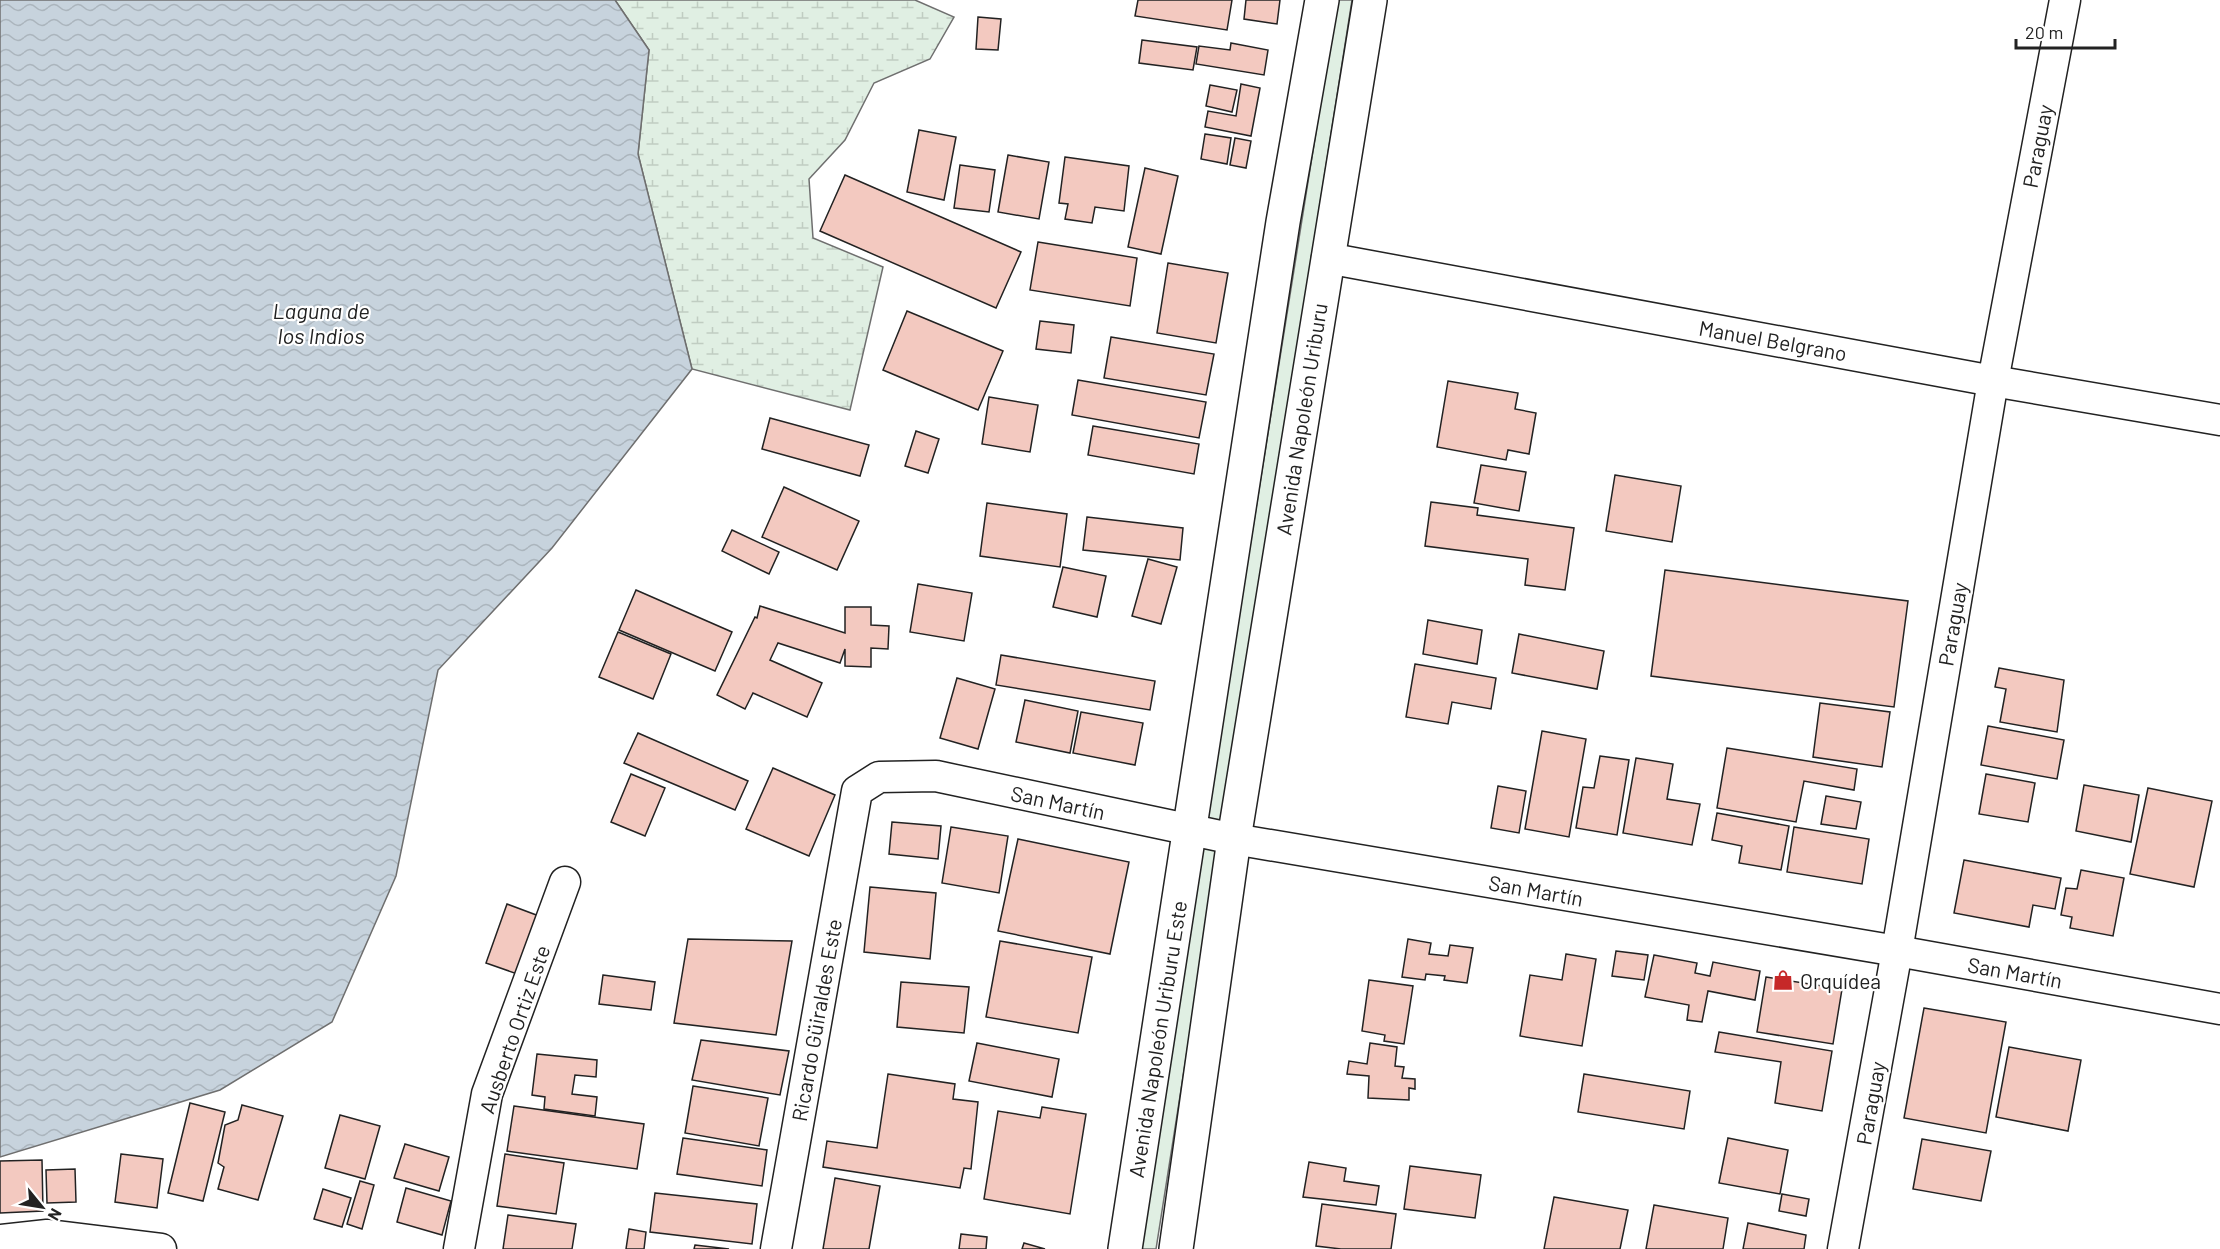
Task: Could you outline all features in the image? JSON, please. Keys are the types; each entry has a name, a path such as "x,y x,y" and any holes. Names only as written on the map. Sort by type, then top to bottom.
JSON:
{"main road":[{"path":"1189,830 1283,222 1322,0"},
{"name":"Avenida Napoleón Uriburu","path":"1233,838 1370,0"},
{"name":"Avenida Napoleón Uriburu Este","path":"1125,1249 1189,830"},
{"path":"1176,1249 1233,838"}],"street":[{"name":"Paraguay","path":"1843,1249 1897,951 1993,381 2065,0"},
{"name":"Manuel Belgrano","path":"1327,258 1993,381 2220,420"},
{"name":"San Martín","path":"857,792 879,777 936,776 1233,838 1897,951 2220,1009"},
{"name":"Ricardo Güiraldes Este","path":"776,1249 857,792"},
{"name":"Ausberto Ortiz Este","path":"459,1249 487,1094 565,882"},
{"path":"0,1240 47,1234 161,1249"}],"green space":[{"path":"615,0 915,0 954,17 930,59 874,83 845,140 809,179 813,238 883,267 850,410 692,369 638,154 649,50"},
{"path":"1337,0 1352,0 1156,1249 1138,1249"}],"water":[{"name":"Laguna de los Indios","path":"0,0 615,0 649,50 638,154 692,369 552,548 438,670 396,876 332,1022 220,1090 0,1157"}],"building":[{"path":"1138,0 1232,0 1227,30 1135,16"},
{"path":"1246,0 1280,0 1277,24 1244,19"},
{"path":"978,17 1001,19 998,50 976,49"},
{"path":"1142,40 1197,47 1193,70 1139,63"},
{"path":"1231,43 1268,50 1264,75 1196,64 1199,46 1230,50"},
{"path":"1241,84 1260,88 1251,136 1205,127 1208,111 1236,116"},
{"path":"1210,85 1237,90 1232,112 1206,106"},
{"path":"919,130 956,137 944,200 907,192"},
{"path":"1205,134 1231,138 1227,164 1201,159"},
{"path":"1235,138 1251,141 1246,168 1230,165"},
{"path":"1008,155 1049,162 1039,219 998,212"},
{"path":"1065,157 1129,166 1124,211 1095,207 1092,223 1065,219 1068,204 1059,203"},
{"path":"960,165 995,170 989,212 954,208"},
{"path":"1145,168 1178,176 1161,254 1128,247"},
{"path":"845,175 1021,252 996,308 820,231"},
{"path":"1038,242 1137,258 1130,306 1030,290"},
{"path":"1168,263 1228,273 1216,343 1157,333"},
{"path":"907,311 1003,351 978,410 883,370"},
{"path":"1040,321 1074,325 1071,353 1036,349"},
{"path":"1111,337 1214,354 1206,395 1104,378"},
{"path":"1078,380 1206,402 1199,438 1072,415"},
{"path":"1448,381 1518,393 1515,409 1536,413 1529,454 1508,450 1506,460 1437,447"},
{"path":"989,397 1038,405 1030,452 982,444"},
{"path":"770,418 869,445 860,476 762,449"},
{"path":"1093,426 1199,444 1194,474 1088,455"},
{"path":"916,431 939,439 928,473 905,466"},
{"path":"1481,465 1526,472 1519,511 1474,503"},
{"path":"1615,475 1681,486 1672,542 1606,531"},
{"path":"784,487 859,521 837,570 762,537"},
{"path":"1431,502 1478,508 1477,515 1574,528 1565,590 1525,585 1528,559 1425,546"},
{"path":"987,503 1067,514 1060,567 980,556"},
{"path":"1087,517 1183,528 1180,560 1083,550"},
{"path":"732,530 779,552 769,574 722,551"},
{"path":"1148,559 1177,567 1161,624 1132,616"},
{"path":"1063,567 1106,576 1097,617 1053,607"},
{"path":"1665,570 1908,601 1894,707 1651,676"},
{"path":"918,584 972,593 964,641 910,632"},
{"path":"636,590 732,632 715,671 619,630"},
{"path":"760,606 845,633 845,607 871,607 871,625 889,626 888,649 871,648 871,667 845,666 845,649 840,663 778,643 770,660 822,683 807,717 753,693 745,709 717,695 755,617 757,618"},
{"path":"1428,620 1482,630 1477,664 1423,654"},
{"path":"618,632 671,654 653,699 599,677"},
{"path":"1519,634 1604,651 1597,689 1512,673"},
{"path":"1001,655 1155,681 1150,710 996,685"},
{"path":"1415,664 1496,678 1491,709 1452,702 1448,724 1406,717"},
{"path":"1999,668 2064,680 2057,732 2000,722 2006,689 1995,687"},
{"path":"957,678 995,689 978,749 940,738"},
{"path":"1025,700 1078,711 1070,753 1016,742"},
{"path":"1820,703 1890,712 1882,767 1813,757"},
{"path":"1081,712 1143,723 1135,765 1073,753"},
{"path":"1988,726 2064,740 2057,779 1981,765"},
{"path":"1542,731 1586,739 1569,837 1525,829"},
{"path":"638,733 748,781 735,810 624,763"},
{"path":"1727,748 1857,769 1854,790 1804,781 1796,822 1717,808"},
{"path":"1600,756 1629,760 1617,835 1576,828 1583,787 1594,788"},
{"path":"1636,758 1673,764 1667,799 1700,804 1692,845 1623,833"},
{"path":"773,768 835,795 809,856 746,829"},
{"path":"631,774 665,788 645,836 611,822"},
{"path":"1986,774 2035,783 2028,822 1979,814"},
{"path":"2084,785 2139,795 2131,842 2076,831"},
{"path":"1498,786 1526,791 1519,833 1491,828"},
{"path":"2148,788 2212,801 2194,887 2130,874"},
{"path":"1826,796 1861,802 1856,829 1821,824"},
{"path":"1717,813 1789,826 1781,870 1739,863 1742,846 1712,840"},
{"path":"892,822 941,826 938,859 889,854"},
{"path":"951,827 1008,836 999,893 942,883"},
{"path":"1794,827 1869,839 1862,884 1787,872"},
{"path":"1018,839 1129,862 1110,954 998,931"},
{"path":"1964,860 2061,878 2055,909 2033,905 2029,927 1954,913"},
{"path":"2081,870 2124,878 2113,936 2070,928 2072,917 2061,915 2066,888 2077,889"},
{"path":"870,887 936,893 930,959 864,952"},
{"path":"507,904 547,919 526,977 486,963"},
{"path":"688,939 792,941 776,1035 674,1023"},
{"path":"1408,939 1431,943 1429,954 1448,956 1450,945 1473,948 1467,983 1444,980 1445,976 1426,974 1425,980 1402,977"},
{"path":"1000,941 1092,957 1078,1033 986,1017"},
{"path":"1616,951 1648,955 1644,980 1612,976"},
{"path":"1566,954 1596,959 1582,1046 1520,1036 1530,975 1562,980"},
{"path":"1654,955 1697,963 1695,973 1710,976 1713,962 1760,971 1755,1000 1708,991 1702,1022 1687,1020 1689,1005 1645,997"},
{"path":"603,975 655,982 651,1010 599,1004"},
{"path":"1766,977 1842,989 1833,1044 1757,1032"},
{"path":"1369,980 1413,986 1404,1044 1384,1041 1385,1035 1362,1031"},
{"path":"901,982 969,987 964,1033 897,1027"},
{"path":"1924,1008 2006,1022 1986,1133 1904,1118"},
{"path":"1719,1032 1832,1051 1822,1111 1775,1103 1781,1062 1715,1052"},
{"path":"701,1040 789,1051 780,1095 692,1080"},
{"path":"977,1043 1059,1059 1052,1097 969,1081"},
{"path":"1370,1043 1397,1047 1395,1066 1404,1067 1402,1078 1415,1079 1415,1089 1409,1088 1409,1100 1368,1098 1369,1076 1347,1074 1349,1061 1367,1064"},
{"path":"2009,1047 2081,1060 2068,1131 1996,1117"},
{"path":"537,1054 597,1060 596,1077 575,1075 572,1094 597,1097 595,1116 544,1109 545,1097 532,1095"},
{"path":"888,1074 955,1084 953,1099 978,1102 971,1169 964,1168 960,1188 823,1167 827,1141 877,1148"},
{"path":"1584,1074 1690,1091 1684,1129 1578,1112"},
{"path":"693,1086 768,1098 759,1146 685,1133"},
{"path":"190,1103 225,1112 203,1201 168,1193"},
{"path":"242,1105 283,1116 258,1200 218,1189 224,1167 218,1163 225,1125 238,1120"},
{"path":"514,1106 644,1124 637,1169 507,1151"},
{"path":"1042,1107 1086,1114 1070,1214 984,1199 998,1111 1040,1118"},
{"path":"340,1115 380,1126 365,1179 325,1168"},
{"path":"683,1138 767,1150 762,1186 677,1174"},
{"path":"1728,1138 1788,1150 1780,1194 1719,1183"},
{"path":"1922,1139 1991,1151 1981,1201 1913,1189"},
{"path":"405,1144 449,1157 439,1191 394,1178"},
{"path":"121,1154 163,1159 157,1208 115,1202"},
{"path":"505,1154 564,1163 556,1214 497,1206"},
{"path":"42,1160 43,1211 0,1213 0,1161"},
{"path":"1309,1162 1346,1168 1344,1181 1379,1186 1376,1205 1303,1197"},
{"path":"1410,1166 1481,1175 1475,1218 1404,1209"},
{"path":"75,1169 76,1202 47,1203 46,1170"},
{"path":"835,1178 880,1186 869,1249 823,1249"},
{"path":"360,1181 374,1185 362,1229 347,1224"},
{"path":"406,1188 451,1201 442,1235 397,1222"},
{"path":"323,1189 351,1198 342,1227 314,1219"},
{"path":"655,1193 757,1204 752,1244 650,1232"},
{"path":"1782,1194 1809,1199 1806,1216 1779,1211"},
{"path":"1554,1197 1628,1210 1620,1249 1544,1249"},
{"path":"1322,1204 1396,1214 1391,1249 1341,1249 1316,1246"},
{"path":"1654,1205 1728,1218 1723,1249 1646,1249"},
{"path":"508,1215 576,1224 572,1249 503,1249"},
{"path":"1748,1223 1806,1235 1804,1249 1743,1249"},
{"path":"629,1229 646,1232 644,1249 626,1249"},
{"path":"961,1234 987,1237 986,1249 959,1249"},
{"path":"1024,1243 1045,1249 1022,1249"},
{"path":"695,1245 729,1249 694,1249"}],"place":[{"name":"Orquídea","path":"1783,980"}]}
